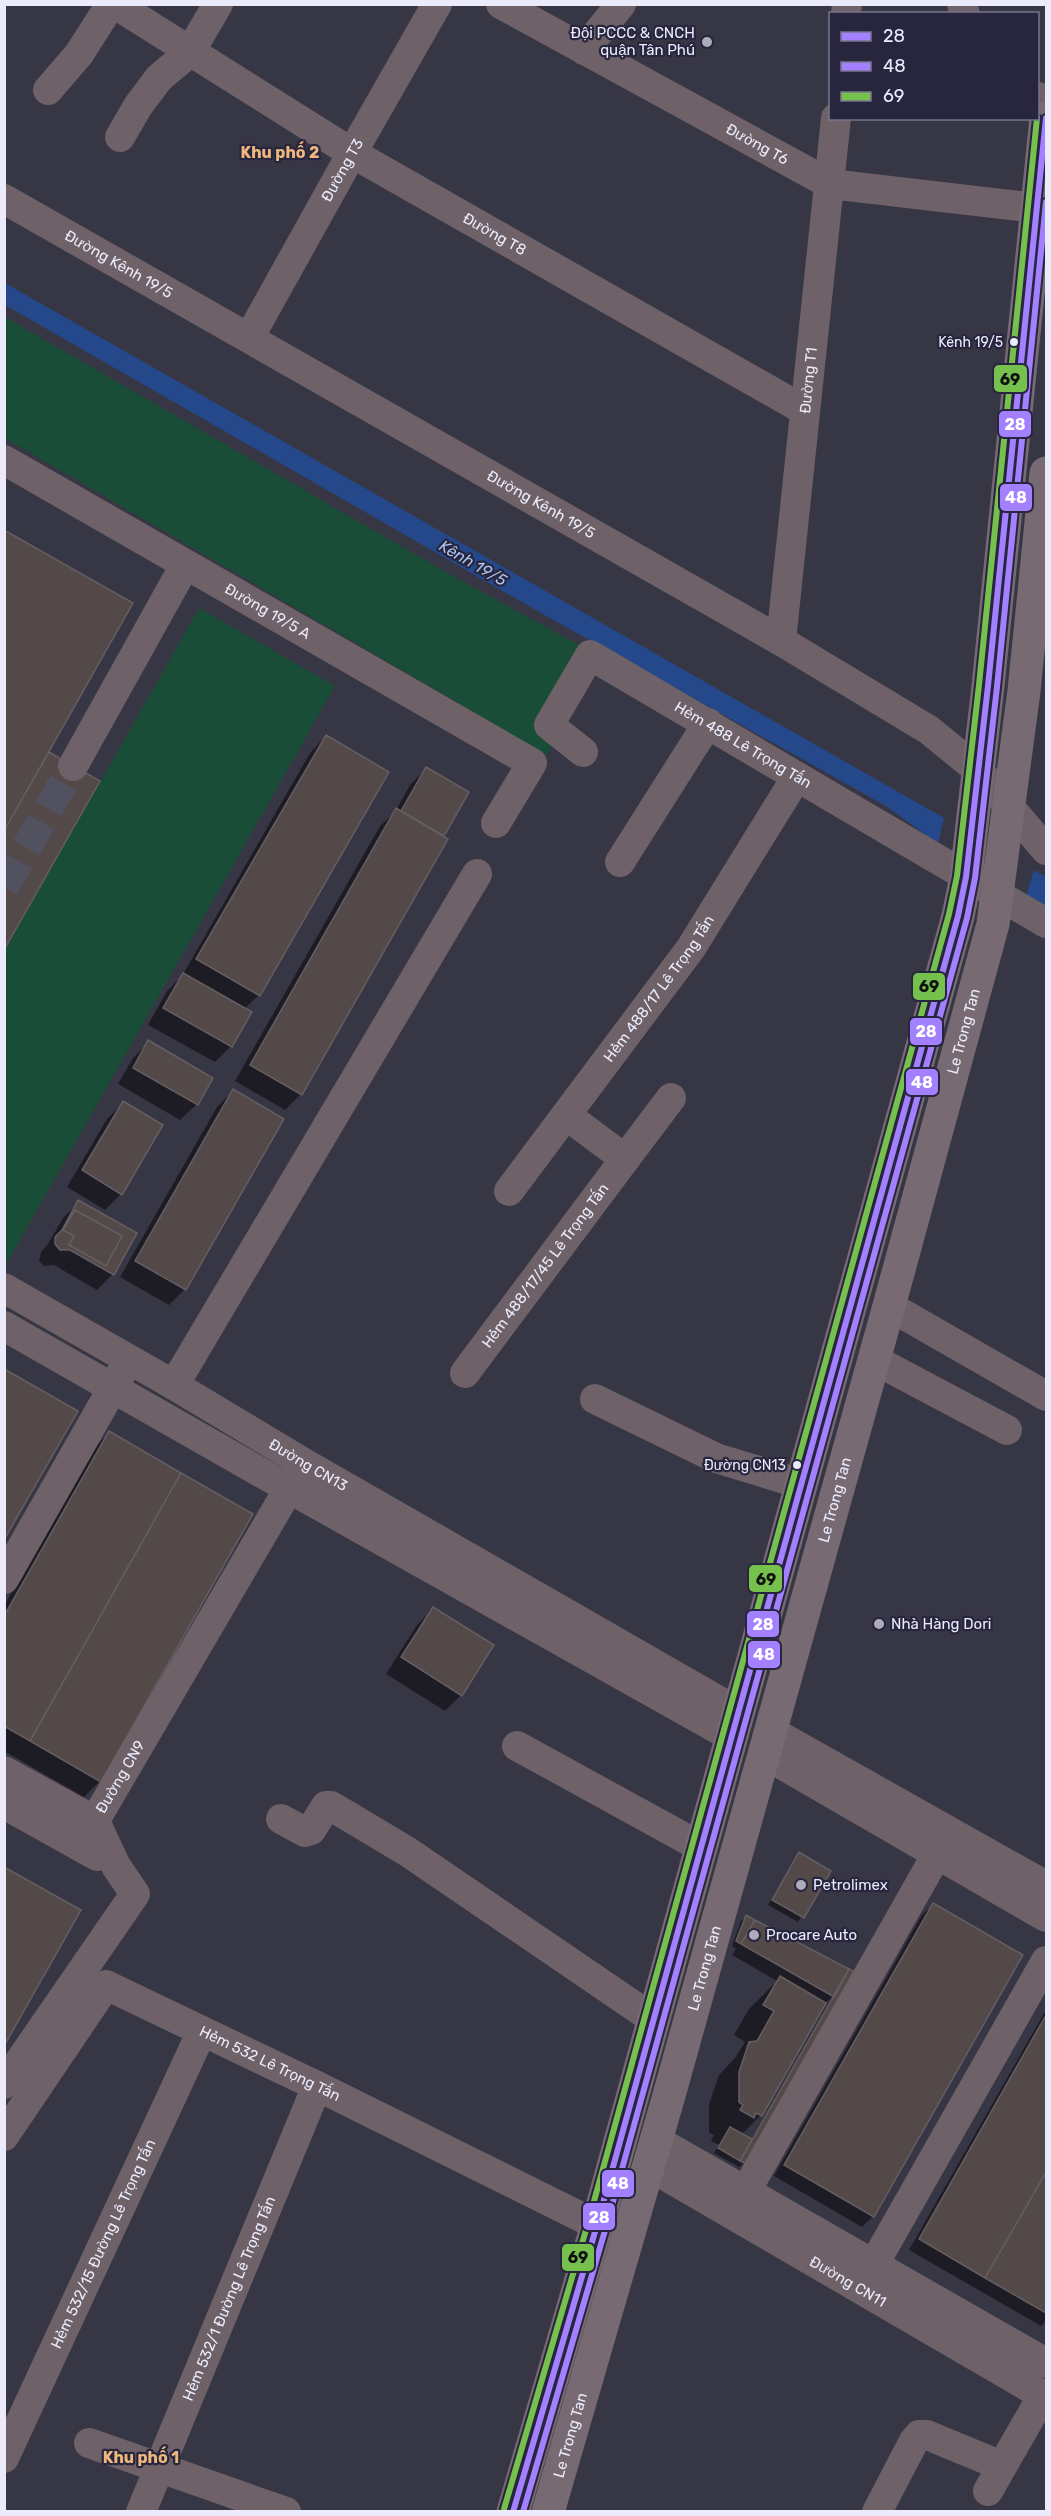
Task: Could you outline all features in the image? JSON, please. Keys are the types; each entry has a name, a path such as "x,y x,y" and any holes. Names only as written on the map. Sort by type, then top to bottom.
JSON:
{"main road":[{"path":"513,2511 597,2225 958,916 966,878 1042,209 1047,118"},
{"name":"Le Trong Tan","path":"548,2511 652,2153 767,1743 990,933 998,896 1010,805 1047,472"},
{"path":"735,1725 767,1743"}],"street":[{"name":"Đường T8","path":"113,4 352,153 804,410"},
{"path":"48,90 79,54 113,4"},
{"path":"120,137 138,106 159,78 190,52 218,4"},
{"name":"Đường T3","path":"249,338 437,4"},
{"name":"Đường T6","path":"501,4 830,184 1042,209"},
{"path":"584,50 621,4"},
{"name":"Đường T1","path":"781,641 836,120"},
{"name":"Đường Kênh 19/5","path":"4,199 781,641 929,730 978,770 1047,849"},
{"name":"Đường 19/5 A","path":"4,460 532,763 496,823"},
{"path":"73,766 185,565"},
{"name":"Hẻm 488 Lê Trọng Tấn","path":"583,752 549,725 590,655 966,878"},
{"path":"620,862 708,723"},
{"name":"Hẻm 488/17 Lê Trọng Tấn","path":"509,1191 690,948 796,778"},
{"path":"174,1385 477,874"},
{"path":"966,878 1047,923"},
{"name":"Hẻm 488/17/45 Lê Trọng Tấn","path":"465,1373 671,1098"},
{"path":"566,1115 625,1159"},
{"name":"Đường CN13","path":"4,1288 174,1385 303,1463 384,1526 735,1725"},
{"path":"889,1306 1047,1396"},
{"name":"Đường CN13","path":"4,1326 290,1490 384,1526"},
{"path":"4,1579 129,1359"},
{"path":"873,1359 1007,1430"},
{"path":"595,1399 716,1458 801,1484"},
{"name":"Đường CN9","path":"4,2084 135,1894 116,1866 87,1833 290,1490 303,1463"},
{"path":"767,1743 938,1854 1047,1917"},
{"path":"767,1743 1047,1886"},
{"path":"517,1746 701,1847"},
{"path":"4,1771 87,1833"},
{"path":"4,1804 87,1833"},
{"path":"281,1819 305,1832 312,1830 326,1806 331,1806 408,1852 653,2019"},
{"path":"746,2192 938,1854"},
{"path":"874,2264 1047,1960"},
{"name":"Hẻm 532 Lê Trọng Tấn","path":"4,2136 106,1985 317,2086 597,2225"},
{"name":"Hẻm 532/15 Đường Lê Trọng Tấn","path":"4,2458 202,2031"},
{"name":"Hẻm 532/1 Đường Lê Trọng Tấn","path":"141,2511 317,2086"},
{"name":"Đường CN11","path":"652,2153 746,2192 1047,2363"},
{"name":"Đường CN11","path":"652,2153 1045,2396"},
{"path":"877,2511 914,2441 919,2436 927,2435 995,2478 1045,2396"},
{"path":"89,2443 285,2511"}],"green space":[{"path":"5,317 451,575 603,658 547,755 5,438"},
{"path":"199,608 335,686 7,1263 4,1261 5,950"}],"water":[{"path":"5,283 944,818 938,844 886,806 541,613 5,305"},
{"path":"1034,870 1046,877 1046,908 1026,896"}],"building":[{"path":"4,530 133,603 4,831"},
{"path":"326,735 389,772 260,996 196,959"},
{"path":"49,752 100,781 4,950 4,831"},
{"path":"426,767 469,792 444,836 401,811"},
{"path":"396,808 448,839 302,1095 250,1065"},
{"path":"183,973 252,1012 232,1047 163,1008"},
{"path":"148,1040 213,1078 198,1105 133,1068"},
{"path":"233,1089 284,1119 186,1290 135,1261"},
{"path":"123,1101 163,1125 122,1195 82,1170"},
{"path":"78,1200 137,1233 114,1275 70,1250 60,1250 55,1244 55,1237 62,1230"},
{"path":"75,1210 122,1236 106,1266 69,1245 74,1236 63,1230"},
{"path":"6,1370 78,1411 4,1540 4,1372"},
{"path":"109,1431 181,1473 30,1741 4,1726 4,1616"},
{"path":"181,1473 253,1514 101,1782 30,1741"},
{"path":"433,1607 494,1645 462,1696 401,1657"},
{"name":"Petrolimex","path":"799,1852 831,1871 804,1918 772,1900"},
{"path":"4,1867 81,1910 4,2046"},
{"path":"933,1903 1023,1955 874,2217 784,2165"},
{"path":"746,1915 755,1920 741,1944 736,1941"},
{"path":"755,1920 849,1969 834,1997 741,1944"},
{"path":"849,1969 855,1972 745,2163 740,2161"},
{"path":"780,1976 826,2003 762,2116 756,2113 754,2118 740,2110 743,2105 739,2102 739,2072 749,2042 757,2041 774,2011 763,2005"},
{"path":"1046,2015 1046,2172 985,2278 919,2239"},
{"path":"730,2127 752,2139 740,2161 718,2148"},
{"path":"1046,2172 1046,2313 985,2278"}],"tunnel":[{"path":"4,887 73,766"}],"transit line":[{"name":"28","path":"513,2512 597,2225 958,916 966,877 988,686 1046,118"},
{"name":"69","path":"504,2509 588,2223 949,914 957,876 979,685 1037,120"},
{"name":"48","path":"523,2512 606,2227 967,918 975,878 997,687 1046,202"}],"place":[{"name":"Đội PCCC & CNCH quận Tân Phú","path":"707,42"},
{"name":"Kênh 19/5","path":"1014,342"},
{"name":"Đường CN13","path":"797,1465"},
{"name":"Nhà Hàng Dori","path":"879,1624"},
{"name":"Petrolimex","path":"801,1885"},
{"name":"Procare Auto","path":"754,1935"}],"district":[{"name":"Khu phố 2","path":"280,152"},
{"name":"Khu phố 1","path":"141,2457"}]}
